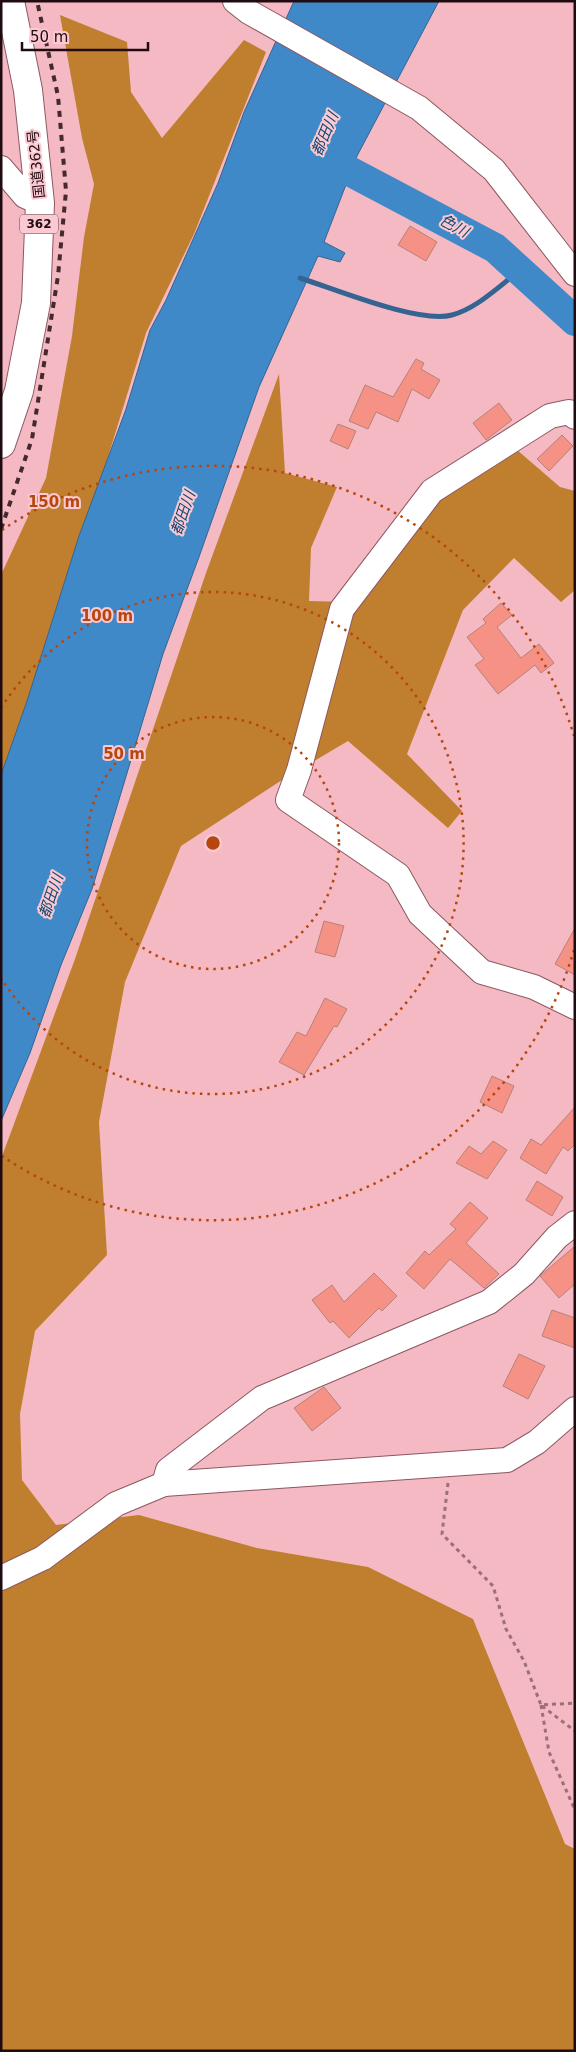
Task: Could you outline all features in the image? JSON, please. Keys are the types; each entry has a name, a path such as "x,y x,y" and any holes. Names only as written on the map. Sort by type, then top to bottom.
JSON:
{"highway":[{"name":"国道362号","path":"1,444 19,391 36,303 40,203 28,90 10,1"}],"street":[{"path":"242,6 419,108 494,170 575,274"},
{"path":"1,168 25,196 40,203"},
{"path":"575,417 569,412 550,416 432,491 376,562 342,609 299,770 288,800 398,875 420,914 482,972 534,987 575,1007"},
{"path":"164,1484 168,1470 262,1398 489,1302 524,1274 557,1237 575,1223"},
{"path":"1,1578 43,1558 116,1504 164,1484 507,1460 537,1442 575,1409"}],"path":[{"path":"451,1463 442,1534 493,1586 506,1629 524,1661 541,1705 548,1752 575,1810"},
{"path":"541,1705 575,1703"},
{"path":"541,1705 575,1731"}],"shaded area":[{"path":"60,15 127,42 131,92 162,138 244,40 266,52 194,234 146,333 104,470 1,783 1,575 46,478 72,336 84,237 94,184 82,138"},
{"path":"279,374 285,473 337,487 311,548 309,601 348,602 438,487 509,443 560,487 575,491 575,590 561,602 514,558 463,610 407,754 462,811 448,828 348,741 282,780 181,846 125,982 99,1122 107,1255 35,1331 20,1414 22,1480 56,1525 139,1515 257,1548 368,1567 473,1619 565,1844 575,1849 575,2051 1,2051 1,1159 75,959 206,573"}],"water":[{"name":"都田川","path":"294,1 439,1 357,156 324,242 345,253 340,262 318,256 259,387 163,654 92,889 61,965 30,1053 1,1121 1,775 27,701 79,536 126,409 150,330 166,300 218,183 244,112"}],"building":[{"path":"410,226 437,242 426,261 398,245"},
{"path":"416,359 424,363 421,369 440,380 429,399 412,389 398,422 376,412 368,429 349,421 365,385 393,397"},
{"path":"499,403 512,420 486,440 473,423"},
{"path":"338,424 356,431 348,449 330,441"},
{"path":"562,435 573,446 549,471 537,459"},
{"path":"501,603 512,615 497,627 521,658 539,644 554,663 541,673 535,665 498,694 475,665 484,659 467,637 486,623 483,619"},
{"path":"324,921 344,926 335,957 315,952"},
{"path":"575,928 575,975 555,964"},
{"path":"325,998 347,1009 337,1027 334,1026 304,1075 279,1062 297,1032 306,1036"},
{"path":"492,1076 514,1086 502,1113 480,1102"},
{"path":"575,1107 575,1144 568,1151 563,1147 546,1174 520,1158 531,1139 541,1145"},
{"path":"493,1141 507,1150 487,1179 456,1163 469,1146 481,1154"},
{"path":"537,1181 563,1197 552,1216 526,1200"},
{"path":"470,1202 488,1218 466,1243 499,1274 484,1288 450,1259 424,1289 406,1273 425,1251 429,1255 456,1229 450,1224"},
{"path":"575,1246 575,1284 559,1298 540,1276"},
{"path":"374,1273 397,1296 382,1311 379,1308 349,1338 333,1321 330,1323 312,1300 332,1285 344,1302"},
{"path":"552,1310 575,1318 575,1348 542,1336"},
{"path":"519,1354 545,1366 528,1399 503,1386"},
{"path":"324,1387 341,1408 312,1431 294,1408"}],"waterway":[{"name":"色川","path":"317,154 495,248 575,321"},
{"path":"300,278 377,304 419,315 437,316 462,312 522,269 540,274 575,305"}],"railway":[{"path":"1,529 32,439 58,276 66,191 58,96 37,1"}]}
